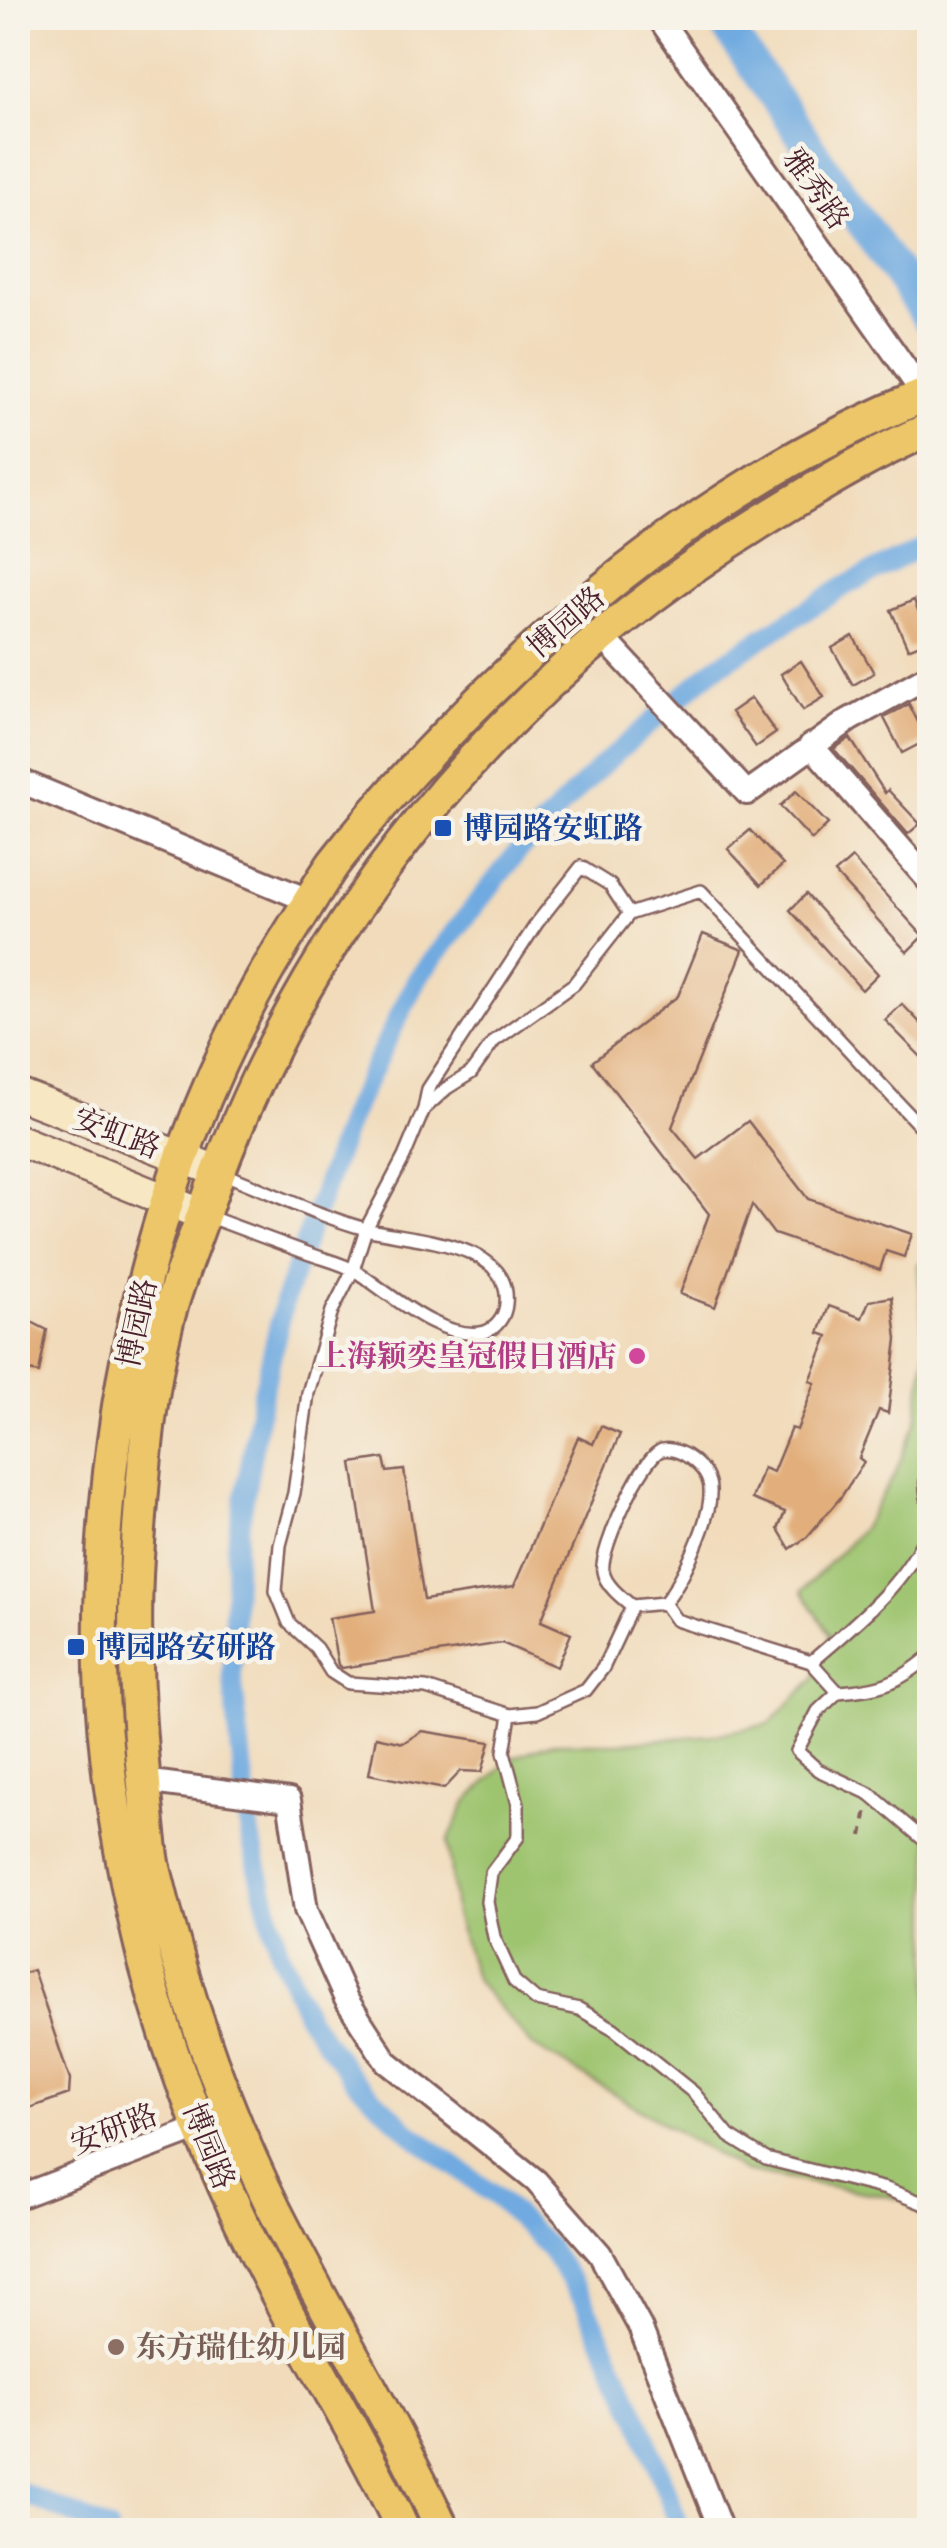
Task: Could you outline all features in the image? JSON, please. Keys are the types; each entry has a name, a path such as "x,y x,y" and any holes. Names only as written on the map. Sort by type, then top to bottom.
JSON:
{"main road":[{"name":"博园路","path":"403,2530 377,2473 237,2214 200,2128 174,2060 146,1963 124,1864 108,1763 102,1675 108,1502 124,1383 165,1200 205,1092 258,985 333,865 439,742 495,685 628,569 810,449 927,394"},
{"name":"博园路","path":"443,2530 387,2414 272,2204 231,2114 193,2018 152,1861 136,1683 135,1592 150,1401 167,1320 216,1171 277,1036 332,942 387,863 462,771 541,690 654,593 732,539 832,478 888,447 930,430"},
{"name":"安虹路","path":"18,1094 216,1171"},
{"name":"安虹路","path":"18,1140 203,1215"}],"street":[{"name":"雅秀路","path":"658,18 927,394"},
{"path":"601,635 747,793 882,700 930,675"},
{"path":"811,746 930,882"},
{"path":"18,780 310,901"},
{"path":"144,1781 289,1800 306,1910 346,2000 386,2062 536,2181 600,2254 640,2327 721,2530"},
{"name":"安研路","path":"18,2197 231,2114"}],"lane":[{"path":"629,914 610,885 582,868 537,923 428,1089 404,1157 366,1229 353,1270 332,1311 308,1392 294,1493 280,1546 276,1591 289,1622 316,1648 332,1672 348,1684 426,1688 510,1715 537,1712 586,1690 603,1668 632,1606"},
{"path":"424,1109 471,1073 494,1042 574,984 629,914 702,891 930,1137"},
{"path":"203,1215 353,1270 416,1313 455,1332 483,1333 497,1326 506,1310 507,1289 500,1273 475,1256 440,1241 366,1229 216,1171"},
{"path":"665,1449 684,1453 700,1466 711,1487 694,1548 674,1592 664,1603 632,1606 609,1584 602,1571 606,1550 642,1466 665,1449"},
{"path":"811,1662 898,1580 928,1531 924,1474 930,1465"},
{"path":"664,1603 676,1620 811,1662 838,1692"},
{"path":"930,1656 907,1676 878,1689 838,1692 818,1711 797,1751 818,1770 870,1794 930,1845"},
{"path":"510,1715 504,1752 518,1804 518,1837 491,1872 486,1902 494,1937 514,1981 536,2000 579,2010 614,2029 694,2093 729,2136 766,2159 886,2189 930,2206"}],"path":[{"path":"862,1836 870,1794"}],"green space":[{"path":"929,1253 929,2223 903,2199 744,2171 532,2045 476,1981 455,1915 448,1841 465,1804 509,1759 552,1743 618,1743 712,1735 769,1724 814,1679 830,1635 802,1591 862,1529 895,1474 917,1419 925,1357 918,1265"}],"building":[{"path":"914,600 930,640 908,649 891,610"},
{"path":"853,636 874,673 853,685 832,648"},
{"path":"801,661 824,697 803,710 781,674"},
{"path":"751,698 776,733 756,747 731,712"},
{"path":"909,704 927,740 902,753 884,718"},
{"path":"850,738 885,793 888,790 920,824 908,834 834,749"},
{"path":"796,791 828,824 812,840 780,806"},
{"path":"750,830 783,865 761,885 728,849"},
{"path":"852,858 923,936 907,952 835,873"},
{"path":"806,894 878,974 862,990 790,910"},
{"path":"703,934 743,950 672,1127 698,1159 748,1121 808,1199 912,1234 904,1257 886,1251 880,1270 774,1234 752,1205 715,1307 680,1294 709,1214 592,1062 678,996"},
{"path":"902,1004 930,1033 930,1066 885,1020"},
{"path":"892,1297 897,1339 888,1413 879,1410 859,1458 864,1462 841,1497 807,1537 790,1549 778,1529 785,1512 752,1499 763,1468 773,1472 791,1428 797,1430 815,1383 810,1381 828,1336 819,1333 829,1306 862,1318 869,1301"},
{"path":"18,1315 47,1330 39,1373 18,1369"},
{"path":"601,1426 620,1434 541,1621 571,1634 557,1667 502,1643 342,1668 338,1665 329,1618 375,1611 352,1463 384,1458 387,1472 404,1470 424,1600 514,1586 578,1437 593,1444"},
{"path":"422,1731 490,1742 482,1772 461,1771 444,1789 369,1774 376,1737 403,1743"},
{"path":"33,1970 70,2080 69,2094 18,2112 18,1975"}],"waterway":[{"path":"720,18 930,321"},
{"path":"681,2530 637,2414 584,2301 548,2247 495,2196 413,2135 353,2079 308,2018 279,1951 250,1836 232,1675 236,1546 261,1401 285,1298 350,1116 417,979 520,849 600,767 712,670 843,587 930,542"},
{"path":"18,2491 108,2530"}],"place":[{"name":"博园路安虹路","path":"443,828"},
{"name":"上海颖奕皇冠假日酒店","path":"637,1356"},
{"name":"博园路安研路","path":"76,1647"},
{"name":"东方瑞仕幼儿园","path":"116,2347"}]}
